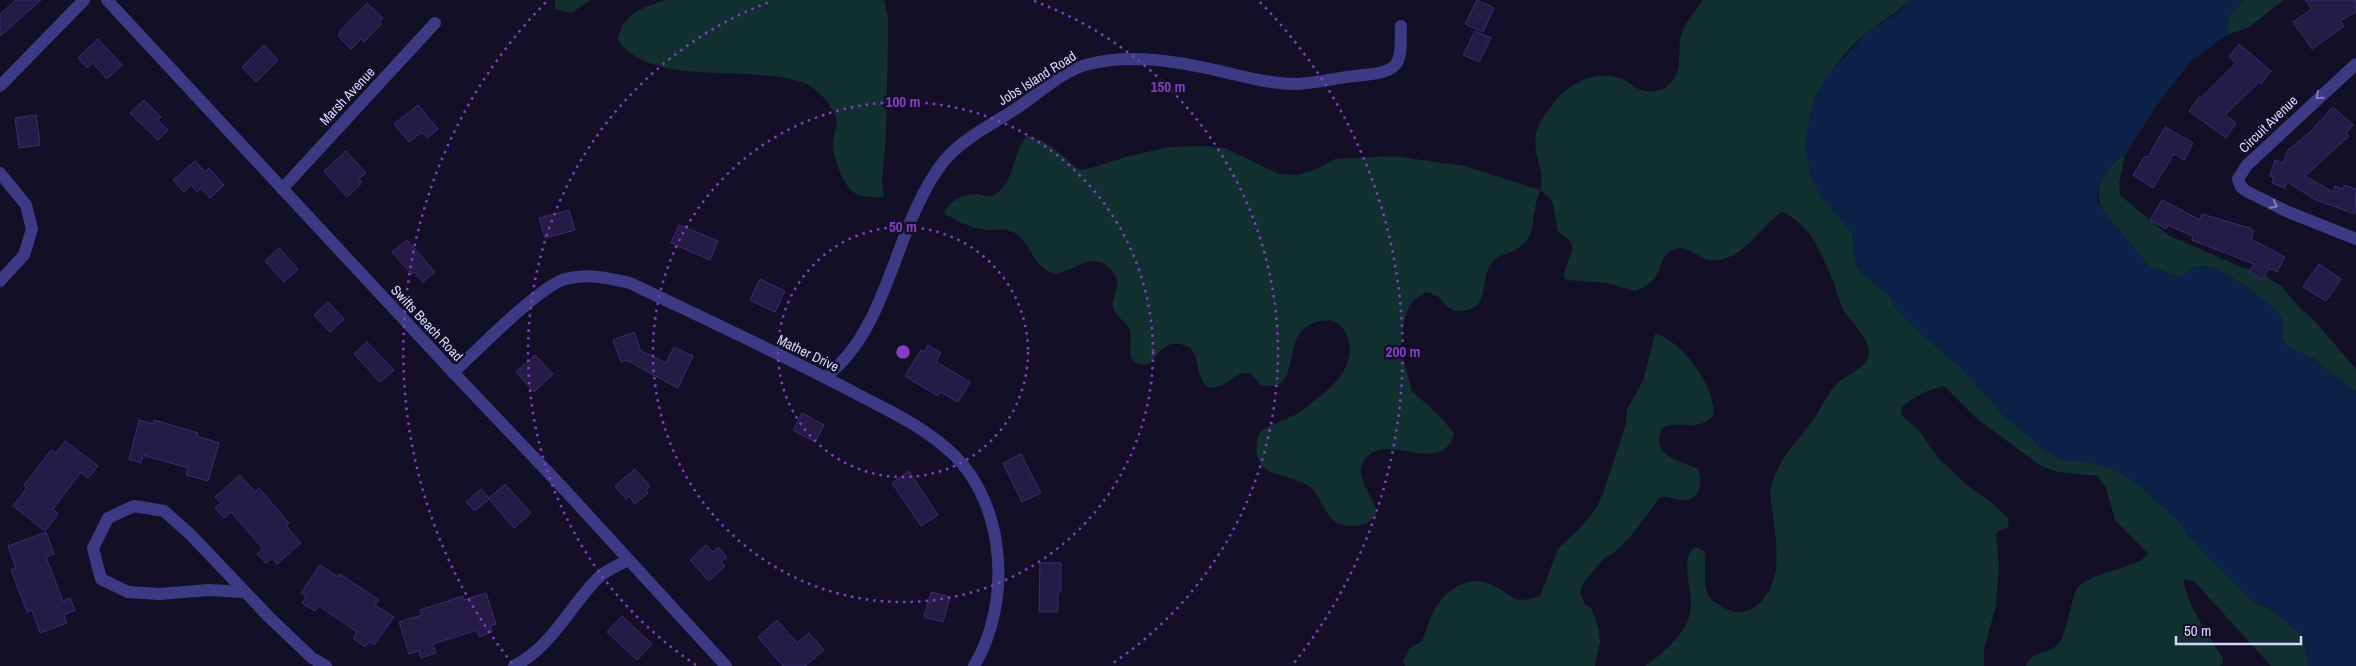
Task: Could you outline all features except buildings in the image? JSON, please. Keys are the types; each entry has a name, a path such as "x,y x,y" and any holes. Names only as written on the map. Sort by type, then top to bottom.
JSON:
{"street":[{"path":"0,86 84,0"},
{"name":"Swifts Beach Road","path":"107,0 453,373 563,488 726,666"},
{"name":"Marsh Avenue","path":"282,189 435,23"},
{"name":"Jobs Island Road","path":"824,377 850,355 864,333 925,192 945,160 974,136 1065,76 1088,64 1123,60 1172,62 1247,78 1298,84 1372,74 1390,69 1396,63 1400,56 1401,26"},
{"name":"Circuit Avenue","path":"2356,64 2247,164 2238,179 2246,192 2286,211 2356,239"},
{"path":"0,173 26,205 32,229 24,255 0,281"},
{"name":"Mather Drive","path":"453,373 539,295 564,279 596,275 630,283 824,377 924,430 955,456 983,496 998,546 996,598 985,647 974,666"},
{"path":"244,592 209,590 158,594 128,592 101,579 94,548 108,518 134,506 164,511 312,658 326,666"},
{"path":"514,666 526,660 556,630 600,576 628,560"}],"green space":[{"path":"555,0 591,0 571,13 555,9"},
{"path":"665,0 884,0 888,17 888,39 886,136 882,181 884,197 862,196 854,193 844,181 833,149 836,118 828,103 820,94 806,84 784,78 679,70 655,65 634,55 618,40 620,31 628,18 641,9"},
{"path":"1703,0 1910,0 1853,45 1831,71 1814,99 1839,216 1852,233 1855,261 1861,273 1888,294 1898,311 1908,322 1961,368 2006,418 2037,443 2040,448 2065,461 2083,461 2108,468 2122,474 2146,491 2182,525 2188,537 2194,540 2203,552 2254,602 2272,610 2302,635 2309,666 2271,666 2194,581 2184,579 2188,597 2205,630 2223,658 2223,663 2220,666 2026,666 2032,657 2055,647 2059,643 2076,590 2079,586 2096,576 2135,563 2148,554 2115,520 2106,488 2098,476 2057,472 2041,466 1977,419 1944,386 1915,397 1905,404 1901,409 1901,414 1919,431 1939,459 1967,485 1993,504 2009,519 2008,528 1998,531 1996,535 1999,564 1996,606 1984,649 1984,666 1645,666 1678,637 1687,622 1690,613 1691,597 1687,563 1693,548 1697,547 1704,551 1707,593 1717,604 1738,612 1746,611 1754,607 1766,595 1774,578 1777,558 1770,491 1777,469 1817,414 1830,392 1841,380 1855,372 1866,361 1869,351 1868,345 1843,309 1825,262 1815,242 1802,225 1782,212 1750,243 1732,256 1711,260 1683,248 1672,250 1664,258 1652,281 1635,291 1606,283 1567,280 1564,277 1572,247 1566,237 1558,232 1552,200 1540,190 1541,175 1535,142 1536,134 1541,120 1557,99 1571,86 1597,76 1616,77 1644,91 1656,91 1669,85 1674,79 1679,66 1682,32"},
{"path":"2243,0 2284,0 2249,27 2227,35 2229,17"},
{"path":"1027,136 1049,145 1079,170 1169,147 1205,146 1224,148 1279,174 1298,175 1319,168 1335,159 1394,156 1465,166 1540,190 1530,236 1523,245 1514,251 1499,256 1493,261 1487,271 1483,294 1476,306 1469,310 1458,311 1447,306 1439,297 1426,292 1411,304 1405,317 1402,355 1411,391 1439,416 1454,434 1448,447 1438,452 1426,454 1386,449 1374,451 1365,459 1361,469 1362,478 1377,513 1368,523 1355,526 1337,523 1331,518 1316,493 1310,487 1266,469 1260,463 1257,454 1258,436 1265,428 1289,418 1302,410 1329,389 1342,373 1347,365 1350,346 1346,334 1339,325 1333,321 1325,320 1306,327 1295,343 1291,362 1284,380 1276,386 1260,385 1254,376 1242,373 1216,387 1208,387 1200,376 1193,351 1180,344 1167,346 1149,364 1134,362 1130,352 1129,329 1115,312 1113,304 1117,288 1116,276 1105,265 1089,262 1060,273 1053,273 1041,266 1025,243 1012,231 975,228 944,213 949,205 961,197 975,194 992,196 997,193 1008,180 1022,142"},
{"path":"2125,155 2119,184 2120,195 2168,235 2241,267 2261,273 2281,286 2302,310 2314,320 2356,369 2356,391 2321,366 2316,360 2288,347 2283,340 2282,318 2276,310 2250,289 2216,268 2201,266 2188,270 2181,277 2150,267 2102,210 2099,202 2102,178 2112,165"},
{"path":"1655,334 1675,345 1696,367 1710,393 1713,416 1700,424 1669,425 1662,428 1659,438 1663,452 1676,460 1698,469 1700,484 1694,497 1684,500 1660,497 1631,536 1615,552 1603,559 1582,585 1580,593 1585,604 1591,608 1598,626 1600,641 1595,666 1405,666 1403,661 1410,648 1422,641 1435,609 1445,595 1458,586 1474,581 1490,584 1513,598 1523,600 1540,596 1558,549 1581,527 1597,507 1602,496 1626,424 1627,409 1643,381"}],"water":[{"path":"1910,0 2243,0 2229,17 2227,35 2191,61 2157,105 2125,155 2116,160 2103,175 2098,188 2097,200 2102,210 2150,267 2181,277 2188,270 2201,266 2216,268 2250,289 2276,310 2282,318 2283,340 2288,347 2316,360 2321,366 2356,391 2356,666 2309,666 2302,635 2272,610 2254,602 2203,552 2194,540 2188,537 2182,525 2146,491 2122,474 2108,468 2083,461 2065,461 2040,448 2037,443 2006,418 1961,368 1908,322 1898,311 1888,294 1861,273 1855,261 1852,233 1822,198 1811,177 1805,150 1807,127 1814,99 1826,77 1868,31 1899,12"}]}
